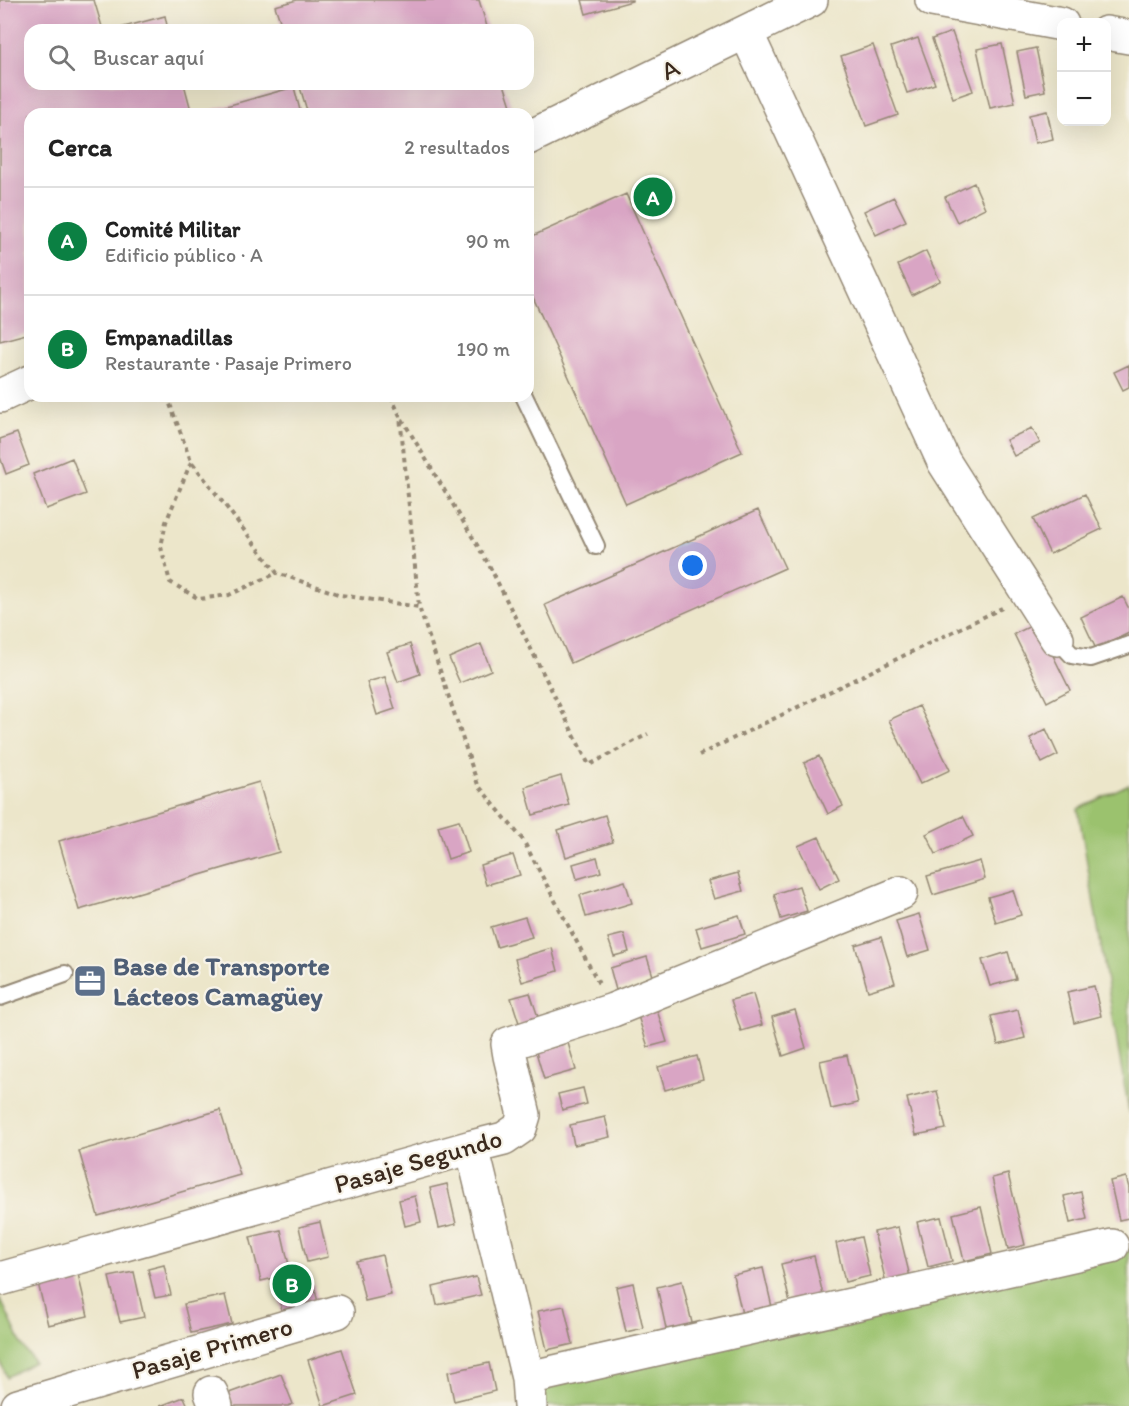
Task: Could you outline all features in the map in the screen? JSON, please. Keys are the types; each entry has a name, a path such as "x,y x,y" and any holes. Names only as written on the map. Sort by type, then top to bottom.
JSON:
{"street":[{"name":"A","path":"534,135 811,0"},
{"path":"932,0 1057,23"},
{"path":"746,32 944,462 1058,639"},
{"path":"1111,34 1129,37"},
{"path":"0,396 24,385"},
{"name":"Pasaje Segundo","path":"0,1279 504,1139 520,1128 524,1114 508,1044 613,1010 901,893"},
{"path":"472,1147 529,1392 1112,1246"},
{"name":"Pasaje Primero","path":"18,1406 337,1312"}],"lane":[{"path":"527,402 596,546"},
{"path":"1058,639 1072,655 1090,657 1129,645"},
{"path":"0,998 65,974"}],"path":[{"path":"169,402 191,461 277,573 342,595 419,607"},
{"path":"394,402 489,565 589,765 648,734"},
{"path":"400,416 419,607 478,785 523,840 613,1010"},
{"path":"191,461 166,522 161,547 170,582 199,599 229,595 277,573"},
{"path":"699,755 1029,595"}],"green space":[{"path":"1129,784 1129,1113 1078,809"},
{"path":"1129,1240 1129,1406 543,1406 538,1388"},
{"path":"0,1298 22,1345 34,1362 7,1377 0,1361"}],"building":[{"path":"0,0 94,0 101,24 24,24 24,90 186,90 190,108 24,108 24,335 0,341"},
{"path":"297,0 479,0 486,24 281,24 275,6"},
{"path":"582,0 632,0 632,1 586,14"},
{"path":"165,16 167,24 135,24"},
{"path":"952,32 973,91 953,98 932,39"},
{"path":"918,38 935,84 907,93 891,47"},
{"path":"1002,44 1015,103 990,108 977,49"},
{"path":"873,45 898,115 866,126 841,56"},
{"path":"1036,48 1045,91 1026,95 1017,52"},
{"path":"283,90 295,90 299,108 219,108"},
{"path":"301,90 506,90 512,108 306,108"},
{"path":"1047,111 1053,139 1035,143 1029,115"},
{"path":"974,183 985,208 957,222 945,197"},
{"path":"626,194 742,452 626,504 534,299 534,235"},
{"path":"894,197 906,221 876,235 864,211"},
{"path":"926,251 940,281 912,295 898,265"},
{"path":"1129,365 1129,387 1123,390 1114,372"},
{"path":"1032,428 1040,443 1014,456 1006,440"},
{"path":"17,433 29,465 6,474 0,457 0,439"},
{"path":"72,458 86,494 46,509 33,474"},
{"path":"1085,494 1102,529 1050,554 1033,519"},
{"path":"758,510 785,568 571,663 545,605"},
{"path":"1123,597 1129,609 1129,633 1096,649 1081,617"},
{"path":"1037,623 1070,690 1047,702 1014,634"},
{"path":"410,644 420,674 398,682 387,652"},
{"path":"481,644 491,670 460,683 449,658"},
{"path":"385,677 395,709 377,715 367,682"},
{"path":"919,706 950,770 920,784 889,720"},
{"path":"1046,729 1058,755 1042,763 1030,738"},
{"path":"819,756 843,806 828,814 804,763"},
{"path":"561,776 569,805 533,815 525,787"},
{"path":"259,782 279,852 79,910 59,841"},
{"path":"605,815 613,842 566,857 558,830"},
{"path":"963,816 973,836 936,854 926,834"},
{"path":"459,820 469,852 448,859 438,826"},
{"path":"819,837 839,879 819,889 798,846"},
{"path":"513,855 520,875 486,885 480,865"},
{"path":"597,857 601,872 577,879 573,864"},
{"path":"980,861 985,879 933,895 927,876"},
{"path":"738,873 743,891 714,899 708,881"},
{"path":"625,881 632,903 586,917 580,895"},
{"path":"799,886 807,911 781,919 774,894"},
{"path":"1013,890 1021,915 996,923 988,897"},
{"path":"919,914 930,950 907,957 896,921"},
{"path":"739,915 745,934 702,947 696,928"},
{"path":"525,917 532,937 497,947 491,927"},
{"path":"624,934 629,952 614,956 608,938"},
{"path":"881,937 895,983 868,991 855,945"},
{"path":"552,948 558,971 522,982 515,959"},
{"path":"1008,952 1016,979 990,986 982,960"},
{"path":"647,957 654,979 616,990 610,968"},
{"path":"1094,986 1101,1016 1074,1023 1067,992"},
{"path":"530,993 539,1020 520,1026 511,998"},
{"path":"753,994 762,1025 741,1031 731,1000"},
{"path":"657,1010 667,1042 648,1047 638,1016"},
{"path":"795,1010 806,1048 783,1056 772,1017"},
{"path":"1018,1010 1025,1038 998,1045 991,1016"},
{"path":"568,1043 576,1070 544,1079 536,1052"},
{"path":"847,1055 858,1103 831,1109 820,1061"},
{"path":"697,1056 703,1079 665,1090 658,1067"},
{"path":"583,1088 587,1104 562,1110 558,1094"},
{"path":"937,1091 946,1129 916,1135 907,1098"},
{"path":"220,1110 240,1175 98,1216 79,1151"},
{"path":"605,1117 610,1137 574,1145 570,1125"},
{"path":"1008,1174 1025,1245 1008,1249 992,1178"},
{"path":"1126,1177 1129,1188 1129,1218 1119,1220 1110,1181"},
{"path":"447,1184 456,1224 439,1228 430,1188"},
{"path":"1081,1192 1087,1219 1070,1223 1064,1196"},
{"path":"415,1196 421,1222 405,1226 399,1200"},
{"path":"981,1207 992,1254 964,1261 953,1214"},
{"path":"941,1217 952,1261 928,1267 917,1222"},
{"path":"320,1222 328,1257 307,1262 299,1227"},
{"path":"898,1227 910,1277 886,1283 874,1232"},
{"path":"281,1230 291,1274 261,1281 250,1237"},
{"path":"861,1237 870,1276 845,1282 836,1243"},
{"path":"382,1255 391,1295 365,1301 356,1261"},
{"path":"814,1256 823,1295 790,1303 781,1264"},
{"path":"164,1265 171,1295 155,1298 148,1269"},
{"path":"763,1268 772,1307 742,1314 733,1275"},
{"path":"134,1272 144,1317 120,1322 109,1277"},
{"path":"78,1274 88,1316 48,1325 38,1283"},
{"path":"476,1277 481,1295 437,1305 433,1287"},
{"path":"682,1281 693,1327 667,1333 657,1287"},
{"path":"633,1283 643,1328 626,1332 616,1287"},
{"path":"314,1284 318,1303 282,1312 278,1293"},
{"path":"225,1295 232,1324 191,1333 184,1304"},
{"path":"564,1306 573,1344 547,1350 538,1311"},
{"path":"342,1349 357,1395 323,1406 308,1360"},
{"path":"489,1363 495,1391 454,1401 448,1372"},
{"path":"281,1374 293,1404 288,1406 233,1406 229,1393"},
{"path":"184,1397 188,1406 160,1406"}],"place":[{"name":"Comité Militar","path":"653,197"},
{"name":"Base de Transporte Lácteos Camagüey","path":"90,981"},
{"name":"Empanadillas","path":"292,1284"}]}
